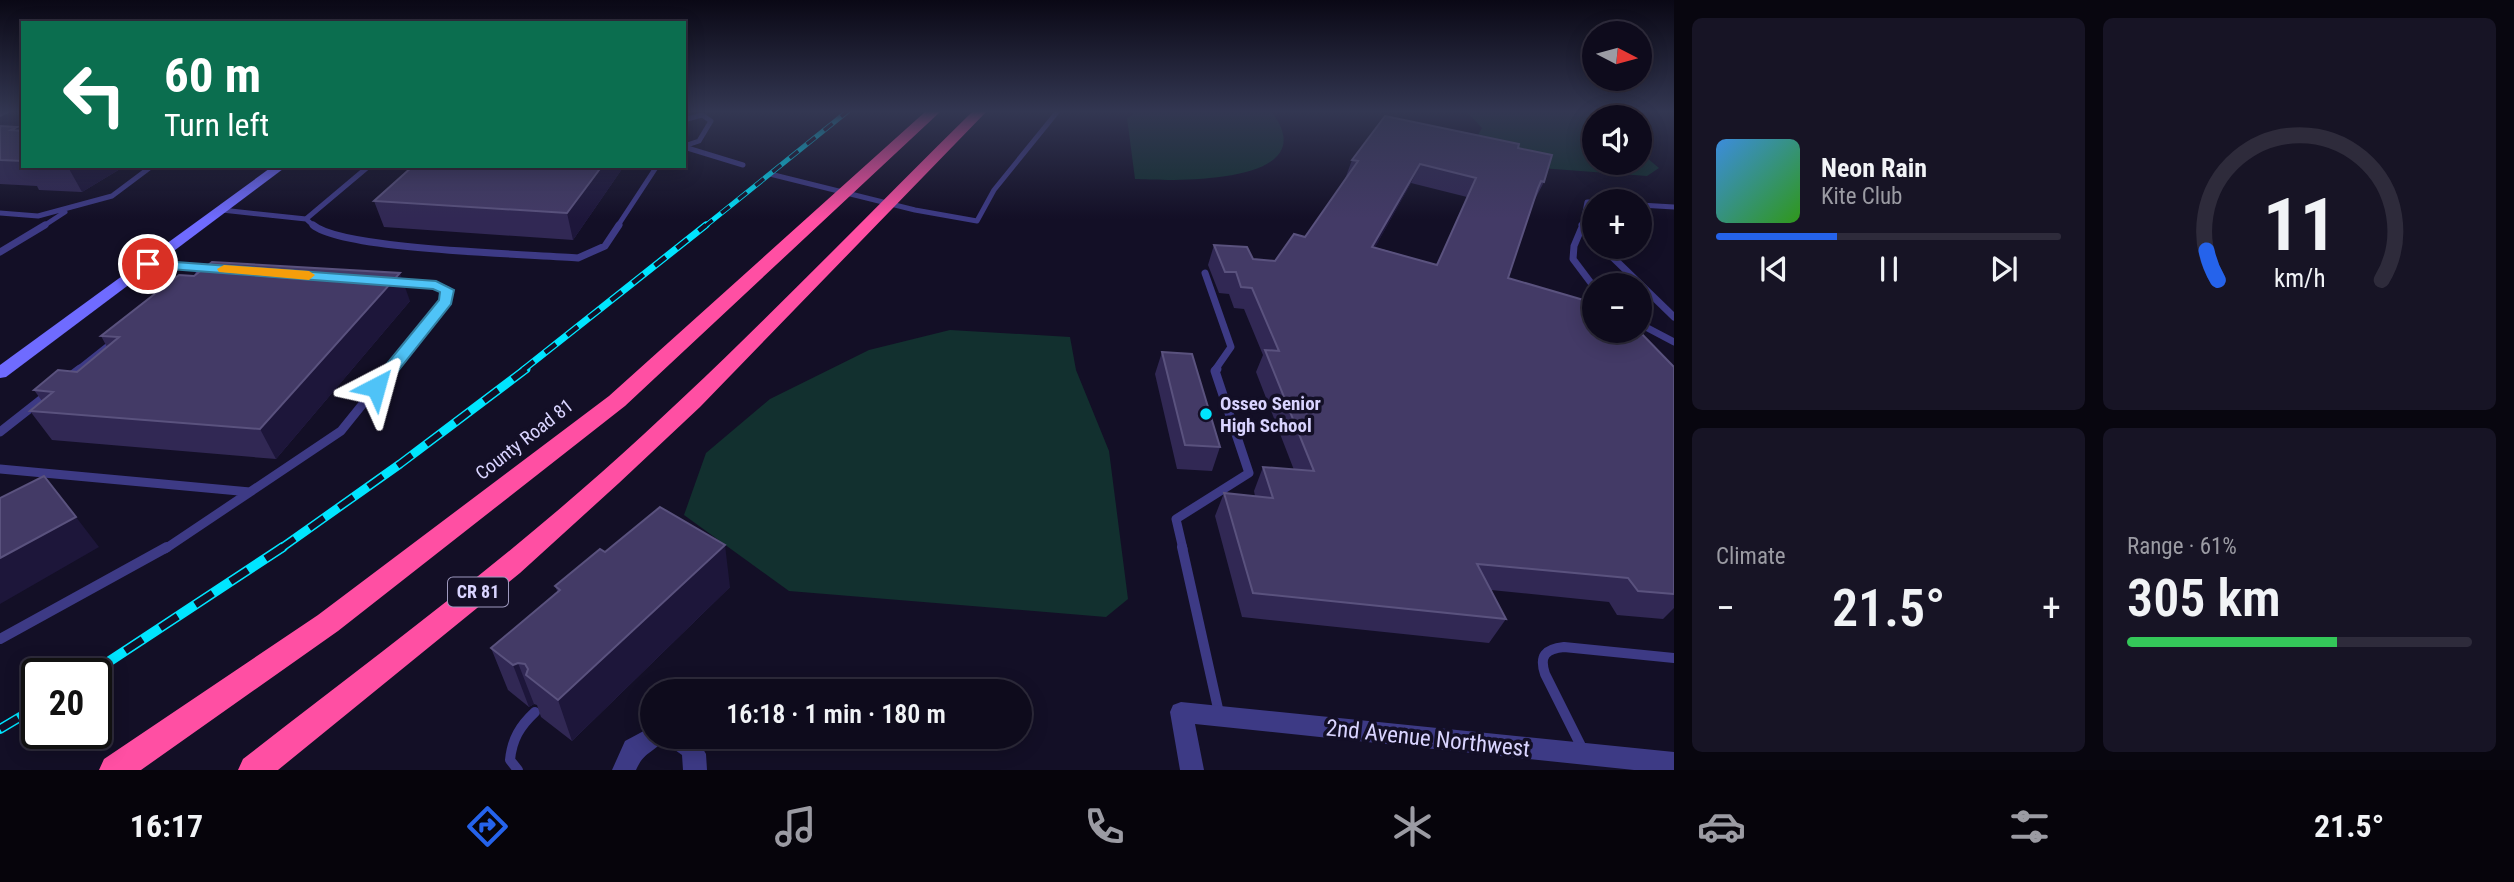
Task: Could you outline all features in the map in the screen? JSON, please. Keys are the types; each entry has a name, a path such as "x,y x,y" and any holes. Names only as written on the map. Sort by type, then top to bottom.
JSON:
{"highway":[{"name":"County Road 81","path":"115,770 328,624 596,418 659,366 895,147"},
{"name":"CR 81","path":"254,770 511,566 601,486 692,402 945,147"}],"street":[{"path":"0,373 278,168"},
{"name":"2nd Avenue Northwest","path":"1192,770 1181,712 1674,763"},
{"path":"624,770 633,749 640,745"},
{"path":"693,749 695,770"}],"lane":[{"path":"769,174 915,210 977,221 994,190 1029,147"},
{"path":"686,148 743,165"},
{"path":"0,213 38,216 112,196 149,168"},
{"path":"306,219 367,168"},
{"path":"222,210 306,219 322,233 358,242 578,258 605,246 656,168"},
{"path":"1652,206 1674,207"},
{"path":"0,252 9,249 73,207"},
{"path":"1582,227 1571,251 1572,259 1583,273"},
{"path":"1614,259 1674,317"},
{"path":"148,264 220,269"},
{"path":"195,277 206,268"},
{"path":"1205,273 1231,347 1215,371 1249,473 1176,519 1219,716"},
{"path":"0,639 160,552 341,431 446,301 447,290 436,285 382,281"},
{"path":"1652,330 1674,342"},
{"path":"65,381 120,337"},
{"path":"0,432 54,389"},
{"path":"0,469 250,492"},
{"path":"1585,754 1545,674 1541,661 1544,653 1552,648 1564,647 1674,658"},
{"path":"518,770 510,760 510,744 519,727 535,712"}],"green space":[{"path":"1131,147 1281,147 1279,154 1263,166 1238,174 1180,180 1135,179"},
{"path":"1486,147 1582,147 1582,171 1540,168"},
{"path":"1652,162 1659,168 1652,173"},
{"path":"950,330 1070,337 1076,370 1109,451 1128,599 1106,617 789,591 684,515 706,453 770,399 869,350"}],"building":[{"path":"0,147 21,147 21,161 0,160"},
{"name":"Osseo Senior High School","path":"1362,147 1518,147 1552,155 1508,278 1582,300 1582,343 1651,343 1674,367 1674,594 1638,591 1628,578 1477,564 1506,619 1253,593 1224,493 1273,498 1263,467 1314,471 1265,350 1279,351 1252,288 1241,287 1236,272 1225,272 1214,245 1247,247 1253,259 1275,261 1294,234 1305,237 1358,161 1352,160","holes":["1420,164 1476,178 1437,265 1372,247"]},
{"path":"411,168 601,168 567,213 374,201"},
{"path":"212,262 400,273 260,429 30,411 53,392 34,390 58,370 77,372 119,337 101,336 179,275 194,276"},
{"path":"1162,352 1192,354 1220,447 1185,445"},
{"path":"44,476 76,517 0,558 0,498"},
{"path":"660,507 725,545 558,700 526,675 528,669 525,664 513,665 491,648 560,590 555,586 600,549 605,552"}],"railway":[{"path":"704,227 803,147"},
{"path":"523,370 706,225"},
{"path":"281,549 400,464 526,369"},
{"path":"112,660 281,549"},
{"path":"0,729 21,717"}],"slow traffic":[{"path":"224,269 309,275"}],"place":[{"name":"Osseo Senior High School","path":"1206,414"}],"route":[{"path":"148,264 436,285 447,290 446,301 376,387"}]}
